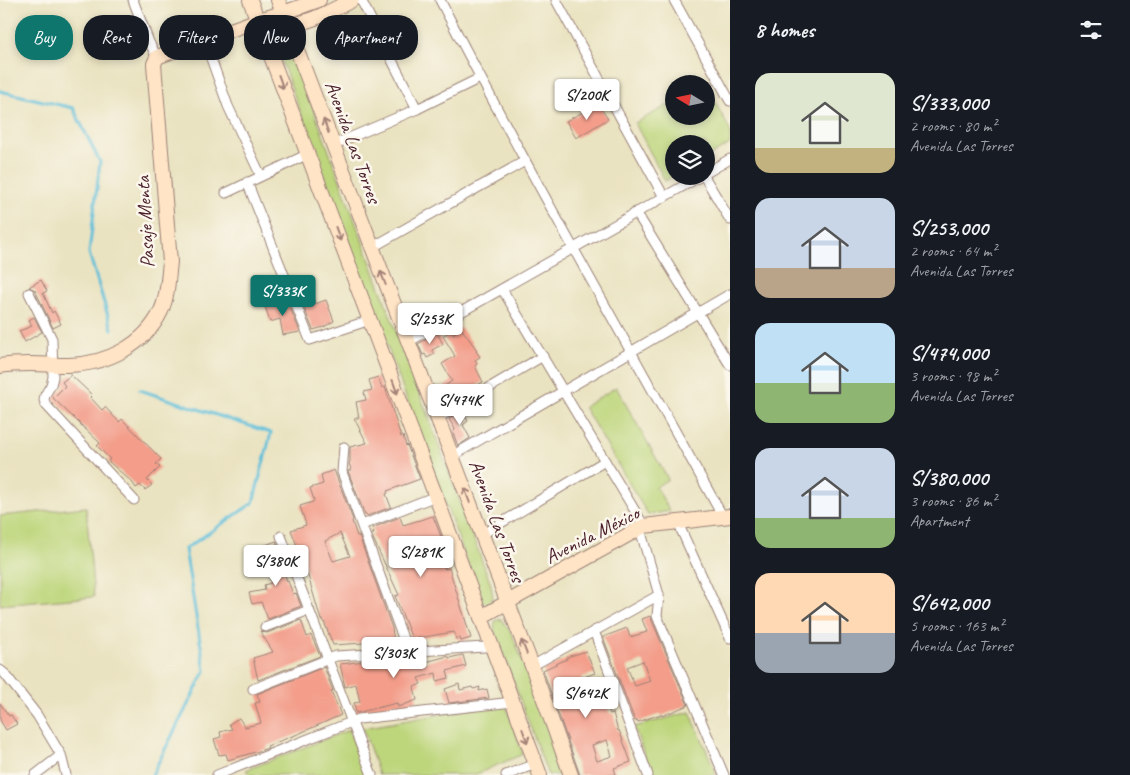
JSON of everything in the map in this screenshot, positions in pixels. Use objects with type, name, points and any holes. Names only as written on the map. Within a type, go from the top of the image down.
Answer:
[{"type":"street","points":[[133,0],[149,42],[157,57]]},
{"type":"street","points":[[250,0],[256,15]]},
{"type":"street","name":"Avenida Las Torres","points":[[278,0],[284,15]]},
{"type":"street","points":[[293,15],[319,0]]},
{"type":"street","points":[[306,17],[321,16],[352,0]]},
{"type":"street","points":[[361,0],[417,109]]},
{"type":"street","points":[[440,0],[572,249],[727,516]]},
{"type":"street","points":[[556,0],[664,196]]},
{"type":"street","points":[[674,0],[730,101]]},
{"type":"street","name":"Pasaje Menta","points":[[0,366],[12,364],[70,365],[87,363],[118,354],[131,347],[148,331],[162,310],[168,288],[170,262],[154,64],[157,57]]},
{"type":"street","points":[[211,60],[228,106],[261,176]]},
{"type":"street","points":[[273,60],[538,769],[506,775]]},
{"type":"street","name":"Avenida Las Torres","points":[[301,60],[371,248],[532,666],[571,775]]},
{"type":"street","points":[[333,145],[417,109],[480,78]]},
{"type":"street","points":[[226,192],[308,154]]},
{"type":"street","points":[[715,168],[730,159]]},
{"type":"street","points":[[371,248],[525,161]]},
{"type":"street","points":[[247,182],[310,340],[370,320]]},
{"type":"street","points":[[408,342],[685,185]]},
{"type":"street","points":[[710,185],[730,220]]},
{"type":"street","points":[[636,212],[730,365]]},
{"type":"street","points":[[502,288],[642,527],[659,595],[657,616],[724,775]]},
{"type":"street","points":[[29,293],[52,339],[51,364],[53,377],[45,395],[46,405],[134,500]]},
{"type":"street","points":[[452,456],[730,294]]},
{"type":"street","points":[[438,418],[543,356]]},
{"type":"street","points":[[344,447],[342,472],[408,652]]},
{"type":"street","points":[[481,535],[605,461]]},
{"type":"street","points":[[362,525],[436,496]]},
{"type":"street","name":"Avenida México","points":[[481,617],[642,527],[678,524],[727,516]]},
{"type":"street","points":[[678,524],[730,638]]},
{"type":"street","points":[[281,536],[372,775]]},
{"type":"street","points":[[532,666],[659,595]]},
{"type":"street","points":[[265,627],[309,610]]},
{"type":"street","points":[[594,631],[648,775]]},
{"type":"street","points":[[253,689],[336,656],[485,647],[491,645]]},
{"type":"street","points":[[0,670],[37,716],[61,755],[66,775]]},
{"type":"street","points":[[217,775],[359,719],[513,702]]},
{"type":"street","points":[[35,775],[61,755]]},
{"type":"green space","points":[[281,60],[295,60],[491,585],[493,598],[488,603],[482,602]]},
{"type":"green space","points":[[715,102],[730,130],[730,144],[715,153],[715,135],[665,135],[665,181],[635,123],[665,107],[665,125],[715,125]]},
{"type":"green space","points":[[616,387],[668,479],[656,487],[670,511],[648,515],[584,407]]},
{"type":"green space","points":[[86,507],[94,597],[0,605],[0,516]]},
{"type":"green space","points":[[501,619],[512,634],[566,775],[548,775],[494,629],[495,621]]},
{"type":"green space","points":[[505,703],[523,754],[474,775],[379,775],[363,728]]},
{"type":"green space","points":[[690,712],[717,775],[652,775],[634,727]]},
{"type":"green space","points":[[349,730],[367,775],[250,775],[246,770]]},
{"type":"building","points":[[598,104],[608,119],[576,138],[566,121]]},
{"type":"building","points":[[41,280],[47,291],[43,293],[52,313],[54,311],[61,324],[53,328],[35,290],[29,287]]},
{"type":"building","points":[[306,297],[308,302],[314,300],[315,304],[326,300],[334,321],[324,327],[313,330],[301,300]]},
{"type":"building","points":[[281,300],[283,306],[289,305],[300,332],[283,335],[280,319],[270,322],[265,306]]},
{"type":"building","points":[[34,317],[42,332],[25,342],[19,331],[32,326],[29,320]]},
{"type":"building","points":[[461,328],[480,357],[475,360],[477,364],[475,366],[483,382],[444,407],[438,396],[448,390],[445,386],[452,381],[442,364],[455,356],[443,336],[451,330],[453,334]]},
{"type":"building","points":[[437,333],[443,344],[432,350],[435,354],[427,358],[425,354],[423,355],[418,344]]},
{"type":"building","points":[[71,375],[92,395],[90,397],[102,410],[105,407],[119,422],[122,419],[161,459],[156,464],[160,467],[147,480],[152,485],[145,490],[140,485],[136,488],[132,482],[108,461],[110,459],[97,446],[100,443],[53,398],[65,386],[62,382]]},
{"type":"building","points":[[378,377],[382,388],[385,387],[401,437],[403,436],[420,479],[387,491],[388,493],[386,494],[391,507],[367,516],[348,471],[351,470],[349,463],[350,447],[367,443],[354,418],[359,418],[356,402],[366,400],[364,392],[372,390],[369,380]]},
{"type":"building","points":[[468,407],[471,411],[465,416],[468,421],[463,425],[470,438],[458,446],[453,433],[455,429],[449,419]]},
{"type":"building","points":[[334,470],[392,628],[394,641],[333,645],[323,619],[321,620],[306,569],[291,530],[306,525],[300,506],[313,502],[310,488],[323,484],[321,475]],"holes":[[[340,533],[350,556],[333,561],[325,541]]]},
{"type":"building","points":[[433,516],[446,549],[438,552],[445,569],[449,568],[471,638],[461,641],[460,638],[456,639],[454,632],[412,639],[395,596],[399,595],[371,534],[374,534],[372,528],[400,517],[403,525]]},
{"type":"building","points":[[276,541],[287,582],[293,594],[296,593],[301,606],[268,619],[261,602],[252,604],[249,593],[265,590],[264,585],[271,583],[270,578],[272,577],[263,546]]},
{"type":"building","points":[[650,616],[688,705],[662,716],[661,714],[638,722],[637,720],[635,721],[603,637],[627,628],[630,637],[647,632],[642,619]],"holes":[[[643,661],[650,681],[635,686],[627,667]]]},
{"type":"building","points":[[301,620],[307,637],[311,635],[320,656],[258,680],[253,658],[273,652],[260,631],[267,633]]},
{"type":"building","points":[[586,651],[595,673],[581,678],[588,697],[602,692],[610,714],[613,713],[618,731],[631,762],[614,768],[616,775],[580,775],[543,670],[567,659],[567,657]],"holes":[[[607,740],[612,756],[597,761],[592,745]]]},
{"type":"building","points":[[463,655],[466,666],[447,671],[449,678],[437,681],[436,673],[418,678],[421,684],[414,687],[417,700],[398,707],[397,703],[356,713],[354,703],[360,702],[356,684],[345,687],[340,664],[373,660],[375,666],[395,659],[420,657],[422,663],[448,656],[449,658]]},
{"type":"building","points":[[324,667],[341,715],[259,751],[228,760],[226,754],[219,755],[214,739],[221,737],[220,732],[232,729],[229,724],[239,718],[245,727],[261,723],[255,703],[260,702],[257,694]]},
{"type":"building","points":[[459,684],[460,690],[472,687],[473,689],[480,687],[479,691],[487,689],[489,698],[449,703],[445,689]]},
{"type":"building","points":[[0,703],[17,724],[6,730],[0,720]]},
{"type":"waterway","points":[[0,91],[73,108],[100,162],[89,253],[112,329]]},
{"type":"waterway","points":[[140,390],[271,433],[253,503],[185,549],[205,671],[152,775]]}]
